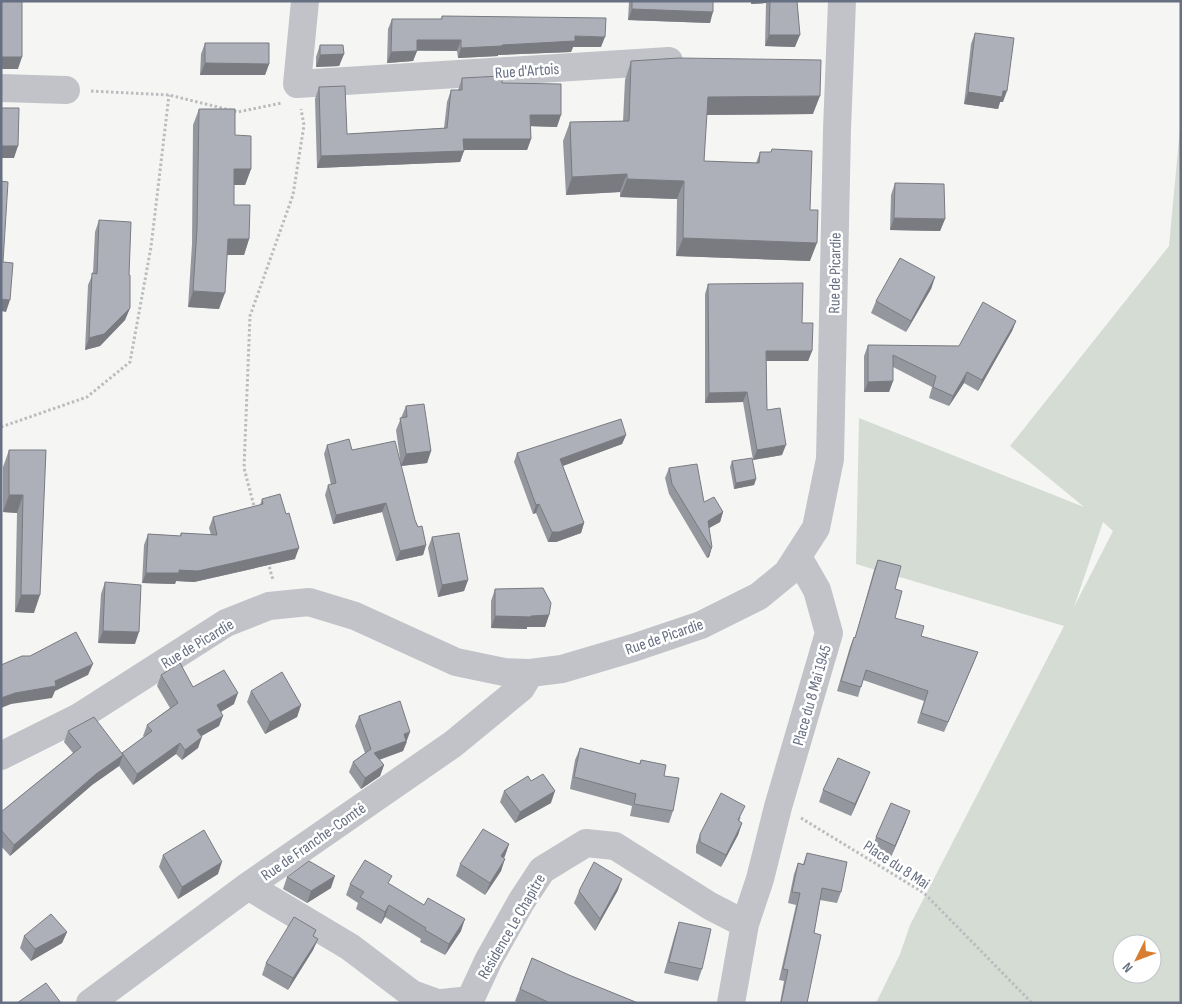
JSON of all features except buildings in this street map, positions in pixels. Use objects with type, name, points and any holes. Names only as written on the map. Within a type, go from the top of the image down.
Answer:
[{"type":"street","points":[[298,92],[305,1]]},
{"type":"street","name":"Rue de Picardie","points":[[1,756],[79,717],[226,623],[269,606],[309,602],[355,616],[456,662],[504,672],[530,673],[562,669],[701,626],[759,596],[787,573],[816,528],[830,460],[837,149],[830,63],[842,1]]},
{"type":"street","name":"Rue d'Artois","points":[[298,92],[594,65],[692,61]]},
{"type":"street","points":[[1,88],[66,90]]},
{"type":"street","name":"Place du 8 Mai 1945","points":[[778,807],[829,633],[817,590],[798,557]]},
{"type":"street","name":"Rue de Franche-Comté","points":[[90,1003],[248,886],[453,744],[521,688],[530,673]]},
{"type":"street","points":[[731,1003],[745,924],[760,879],[778,807]]},
{"type":"street","name":"Résidence Le Chapitre","points":[[442,1003],[470,1002],[489,959],[521,902],[542,870],[586,843],[615,846],[710,906],[745,924]]},
{"type":"street","points":[[248,886],[350,947],[412,994],[437,1003]]},
{"type":"path","points":[[66,90],[169,95],[238,112],[298,92],[304,125],[293,195],[250,316],[244,468],[256,514]]},
{"type":"path","points":[[1,427],[87,397],[130,362],[151,246],[169,95]]},
{"type":"path","points":[[268,559],[280,605]]},
{"type":"path","name":"Place du 8 Mai","points":[[778,807],[788,810],[924,893],[1032,1003]]},
{"type":"shaded area","points":[[1181,118],[1181,1003],[876,1003],[900,954],[910,925],[1064,626],[856,564],[859,418],[1084,507],[1010,446],[1169,246]],"holes":[[[1103,522],[1113,531],[1074,607]]]}]
